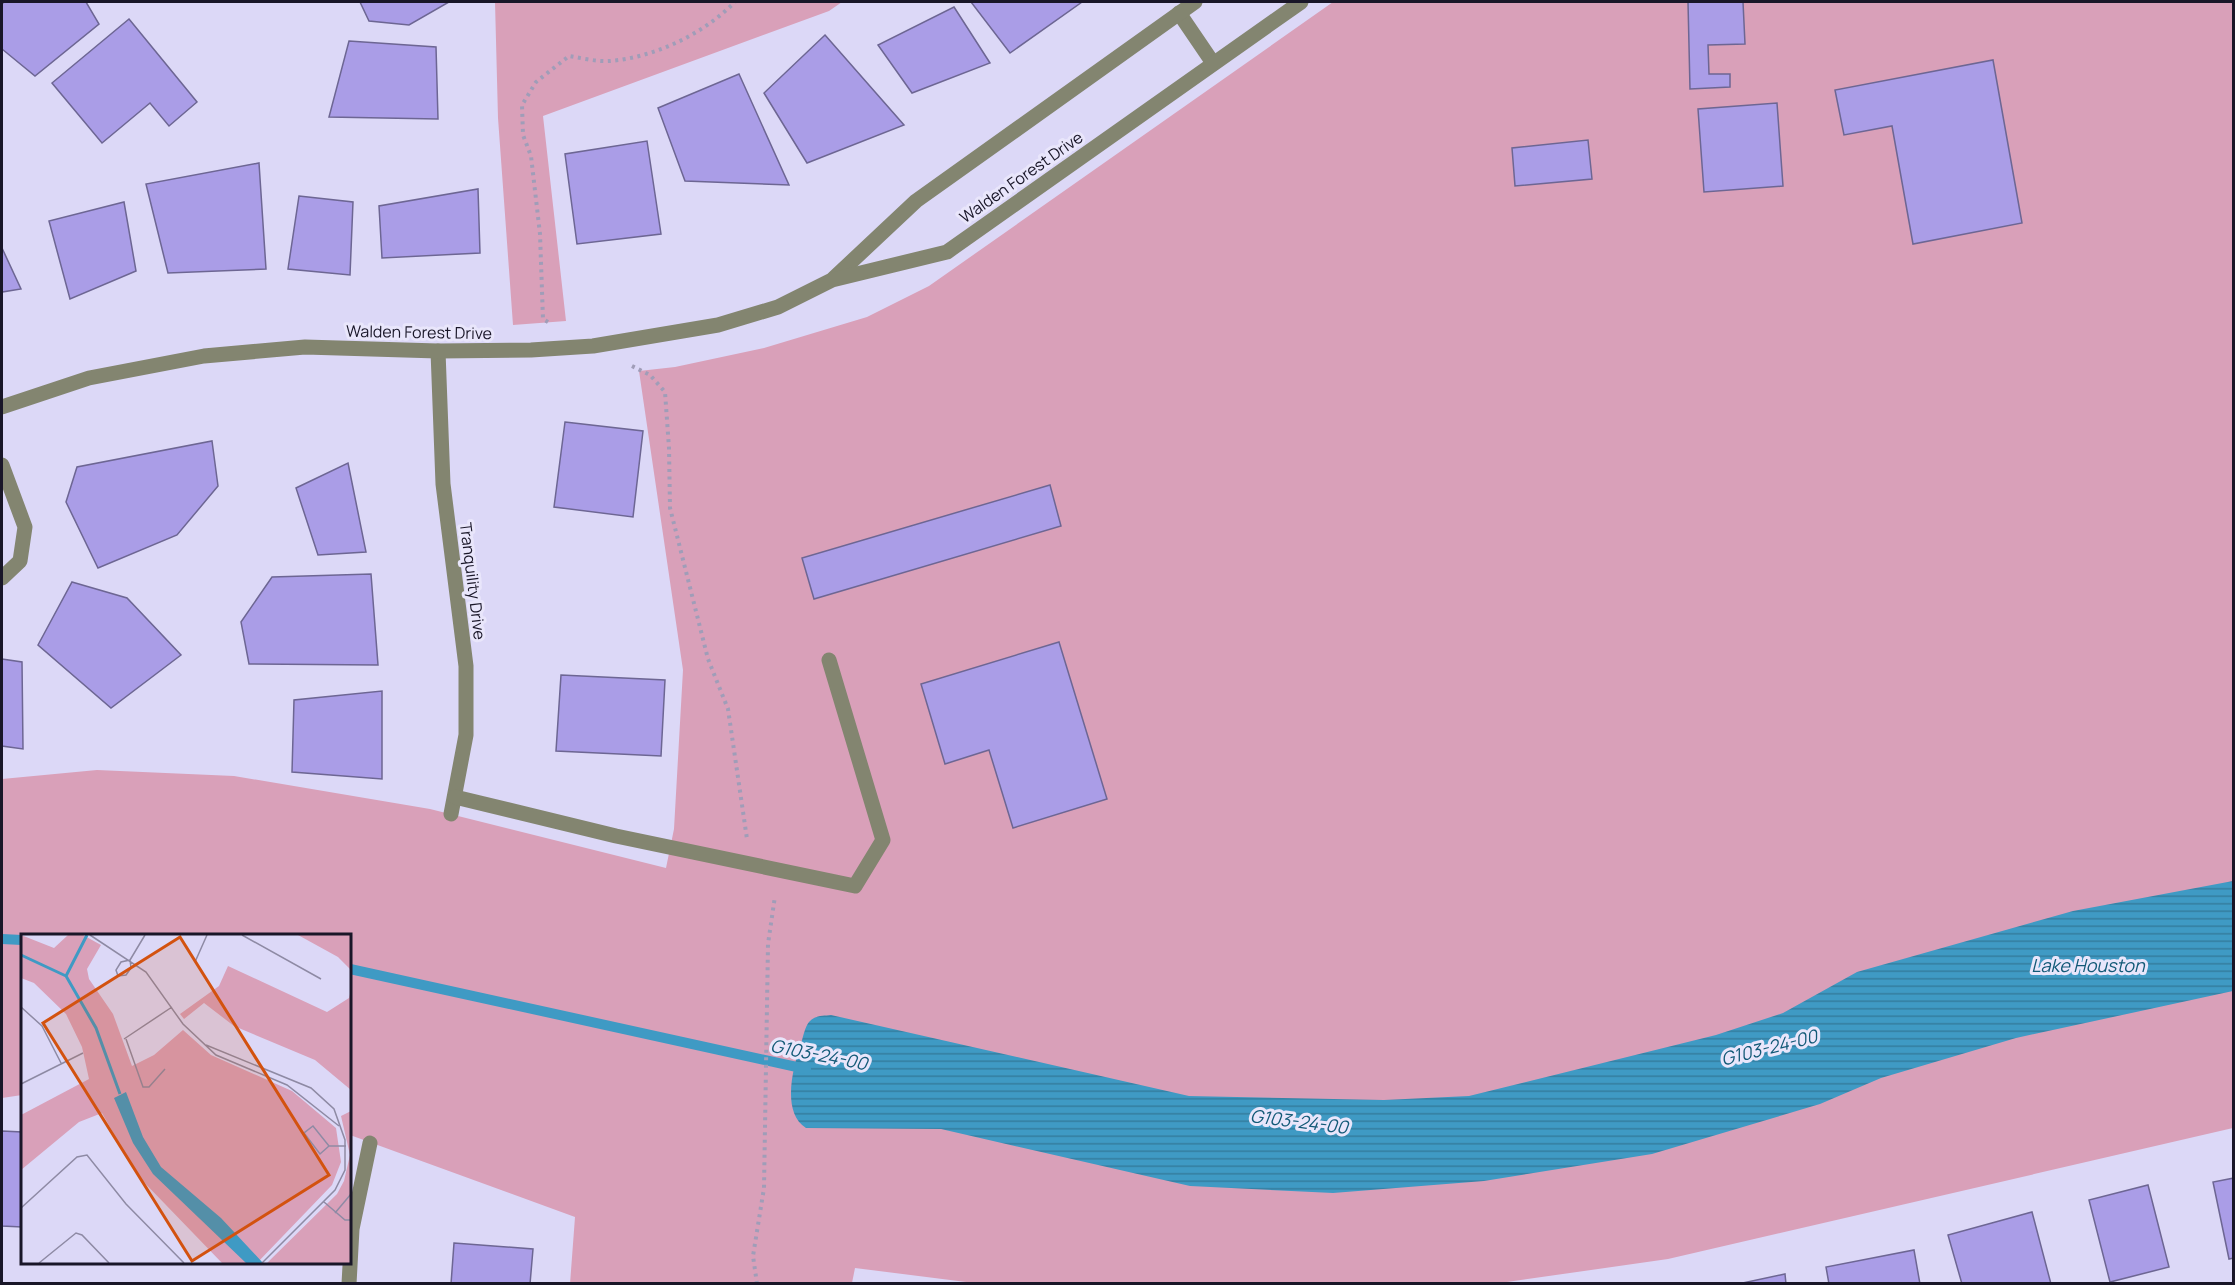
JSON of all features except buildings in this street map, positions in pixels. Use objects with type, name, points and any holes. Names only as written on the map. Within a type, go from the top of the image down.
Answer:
[{"type":"street","name":"Walden Forest Drive","points":[[832,280],[916,201],[1196,2]]},
{"type":"street","name":"Walden Forest Drive","points":[[2,407],[88,378],[204,356],[305,347],[438,351],[531,350],[593,346],[718,325],[778,306],[832,280],[947,252],[1301,2]]},
{"type":"street","points":[[1179,13],[1213,63]]},
{"type":"street","name":"Tranquility Drive","points":[[438,351],[443,484],[466,666],[466,735],[451,814]]},
{"type":"street","points":[[2,465],[25,528],[20,561],[2,578]]},
{"type":"street","points":[[455,796],[616,836],[855,886],[883,840],[829,660]]},
{"type":"street","points":[[351,1247],[352,1229],[370,1143]]},
{"type":"street","points":[[349,1284],[350,1264]]},
{"type":"path","points":[[553,324],[543,319],[540,234],[531,156],[523,135],[522,105],[537,82],[569,56],[608,61],[637,57],[681,40],[724,12],[735,2]]},
{"type":"path","points":[[631,366],[650,375],[665,392],[670,508],[708,659],[728,709],[748,844],[775,892],[768,944],[764,1188],[753,1256],[757,1284]]},
{"type":"shaded area","points":[[495,2],[842,2],[829,11],[543,116],[566,321],[513,325],[498,118]]},
{"type":"shaded area","points":[[1333,2],[2233,2],[2233,1128],[1668,1259],[1500,1283],[982,1284],[855,1268],[852,1283],[570,1284],[575,1217],[351,1135],[351,934],[21,934],[21,1095],[2,1098],[2,779],[97,770],[234,776],[430,809],[666,868],[674,829],[683,670],[639,371],[675,367],[764,348],[867,317],[929,286]]},
{"type":"water","name":"Lake Houston","points":[[2233,881],[2233,991],[2016,1038],[1881,1078],[1820,1104],[1652,1154],[1484,1181],[1333,1193],[1190,1186],[941,1129],[806,1128],[798,1121],[791,1100],[792,1076],[806,1027],[814,1018],[831,1015],[1189,1096],[1384,1100],[1469,1096],[1716,1035],[1783,1013],[1857,972],[2073,911]]},
{"type":"waterway","name":"G103-24-00","points":[[2,939],[21,940]]},
{"type":"waterway","name":"G103-24-00","points":[[351,969],[806,1069]]}]
